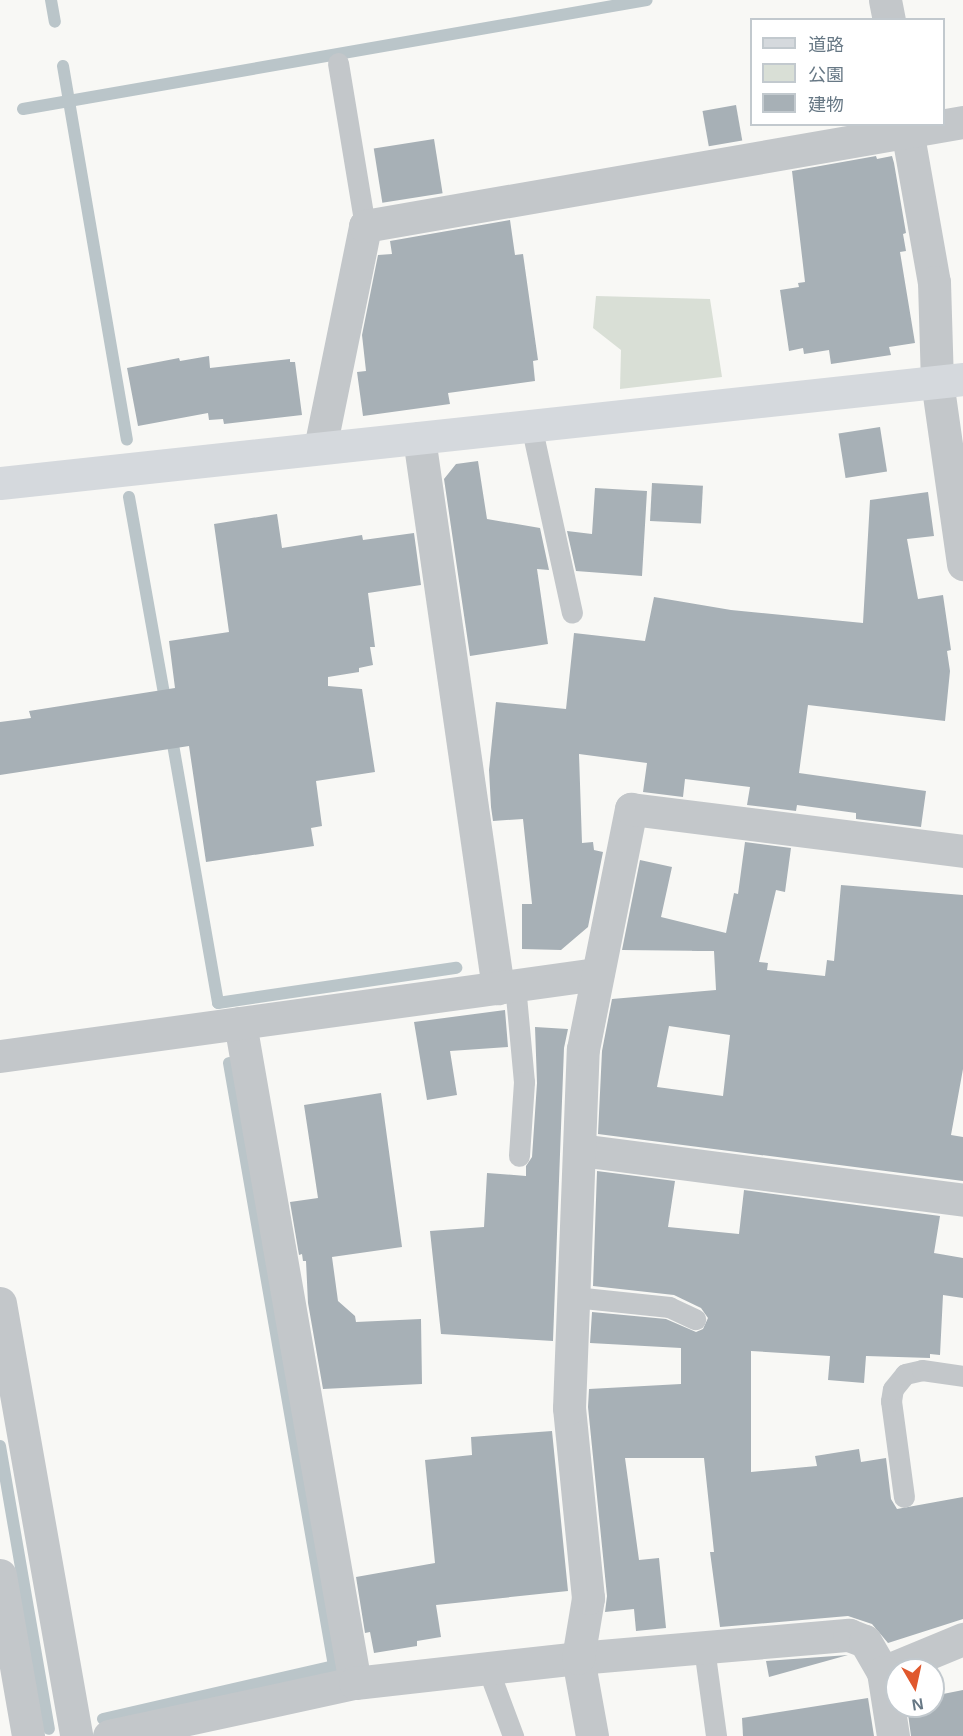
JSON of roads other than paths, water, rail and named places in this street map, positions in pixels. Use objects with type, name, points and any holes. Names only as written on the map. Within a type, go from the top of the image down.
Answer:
[{"type":"street","points":[[885,0],[889,18]]},
{"type":"street","points":[[945,124],[963,122]]},
{"type":"street","points":[[320,448],[365,226],[926,126]]},
{"type":"street","points":[[907,128],[950,380],[963,564]]},
{"type":"street","points":[[0,483],[950,380]]},
{"type":"street","points":[[419,438],[506,987]]},
{"type":"street","points":[[592,1736],[578,1658],[588,1598],[569,1408],[583,1049],[631,809],[963,851]]},
{"type":"street","points":[[0,1056],[597,974]]},
{"type":"street","points":[[240,1023],[355,1683]]},
{"type":"street","points":[[580,1150],[963,1200]]},
{"type":"street","points":[[0,1303],[76,1736]]},
{"type":"street","points":[[0,1575],[28,1736]]},
{"type":"street","points":[[109,1736],[205,1726],[355,1683],[578,1658],[849,1635],[865,1641],[883,1672],[893,1736]]},
{"type":"street","points":[[883,1672],[963,1639]]},
{"type":"lane","points":[[338,63],[365,226]]},
{"type":"lane","points":[[531,425],[572,613]]},
{"type":"lane","points":[[506,987],[524,1082],[519,1156]]},
{"type":"lane","points":[[574,1297],[669,1307],[695,1319]]},
{"type":"lane","points":[[903,1497],[891,1401],[893,1389],[905,1374],[922,1370],[963,1376]]},
{"type":"lane","points":[[704,1648],[716,1736]]},
{"type":"lane","points":[[488,1669],[513,1736]]},
{"type":"waterway","points":[[51,0],[55,22]]},
{"type":"waterway","points":[[23,109],[647,0]]},
{"type":"waterway","points":[[63,66],[127,440]]},
{"type":"waterway","points":[[129,497],[166,704]]},
{"type":"waterway","points":[[171,733],[218,1003],[456,968]]},
{"type":"waterway","points":[[103,1719],[334,1666],[229,1063]]},
{"type":"waterway","points":[[0,1446],[49,1729]]}]
